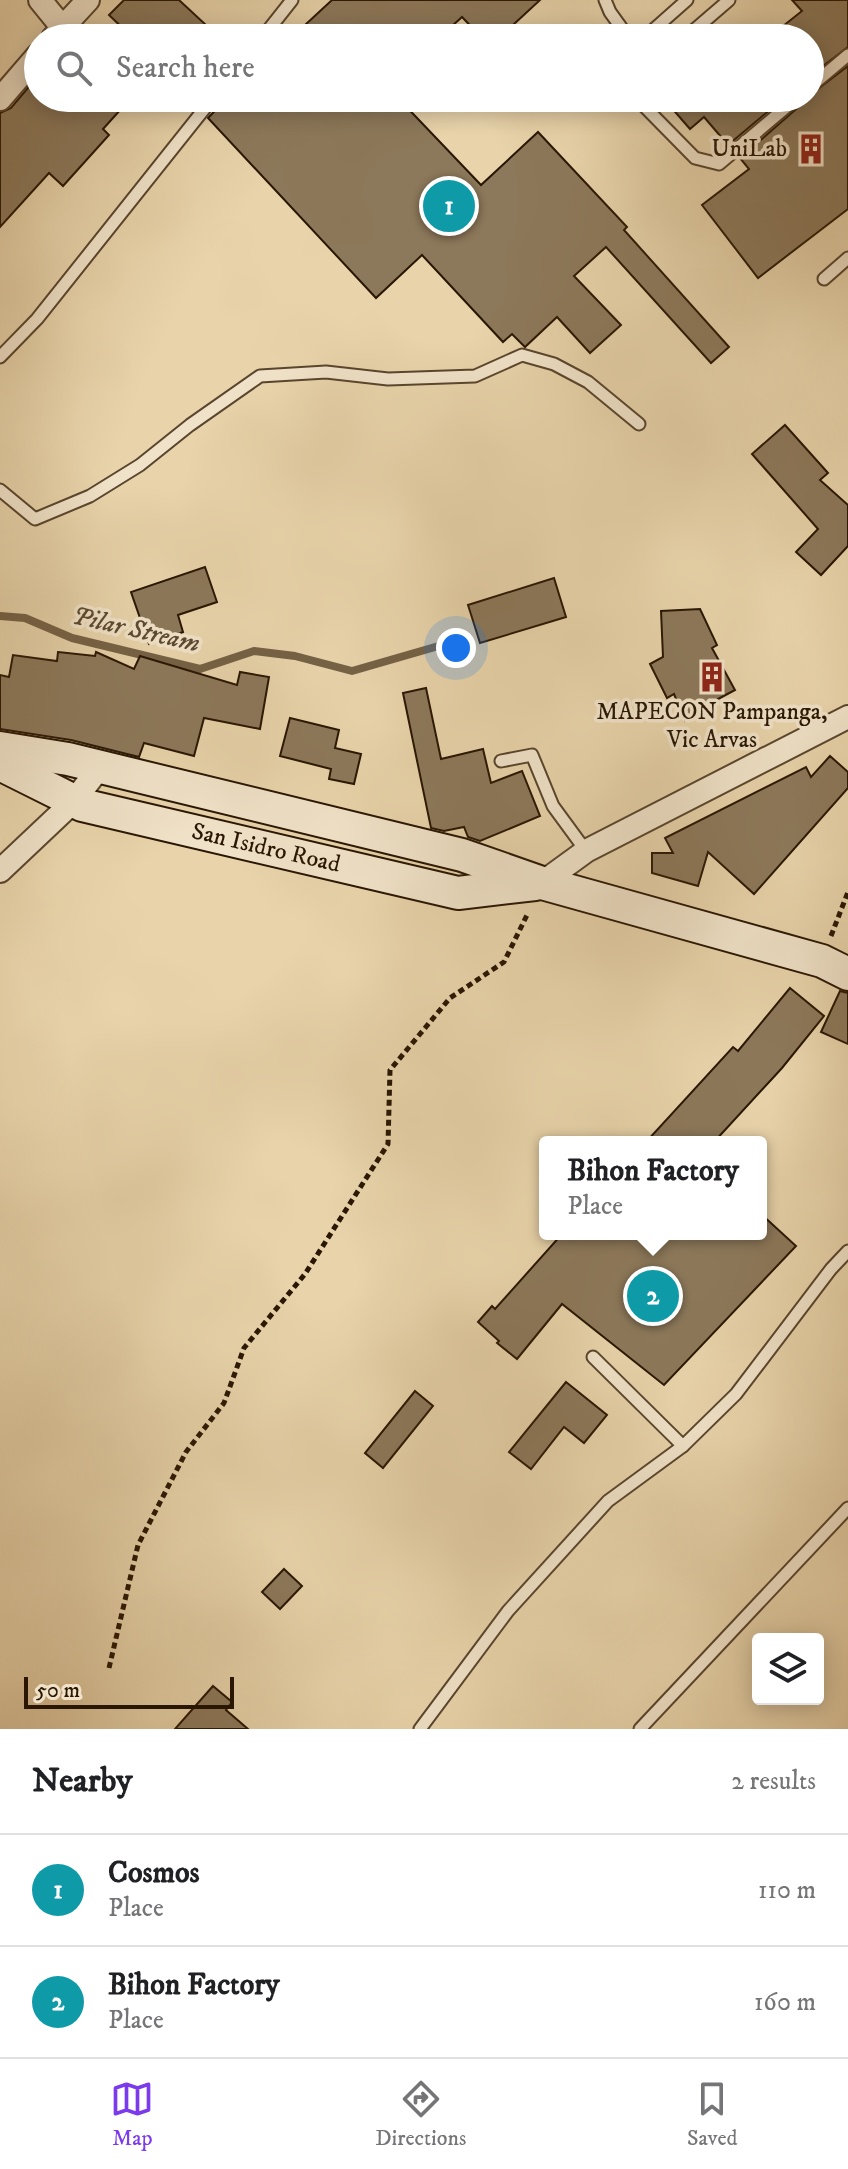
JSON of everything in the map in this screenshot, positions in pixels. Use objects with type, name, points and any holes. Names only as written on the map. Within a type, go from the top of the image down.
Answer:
[{"type":"main road","name":"San Isidro Road","points":[[0,748],[100,767],[462,855],[542,883],[835,967]]},
{"type":"main road","name":"San Isidro Road","points":[[0,764],[73,802],[458,893],[542,883]]},
{"type":"street","points":[[40,0],[53,24]]},
{"type":"street","points":[[65,24],[88,0]]},
{"type":"street","points":[[0,99],[24,71]]},
{"type":"street","points":[[542,883],[586,851],[848,717]]},
{"type":"street","points":[[0,871],[73,802],[100,767]]},
{"type":"lane","points":[[273,24],[292,0]]},
{"type":"lane","points":[[605,0],[619,24]]},
{"type":"lane","points":[[660,24],[687,0]]},
{"type":"lane","points":[[701,24],[729,0]]},
{"type":"lane","points":[[824,75],[848,55]]},
{"type":"lane","points":[[0,357],[37,319],[202,112]]},
{"type":"lane","points":[[650,112],[695,158],[719,164],[780,112]]},
{"type":"lane","points":[[824,279],[848,258]]},
{"type":"lane","points":[[0,490],[35,519],[90,496],[140,465],[260,376],[326,372],[388,379],[475,376],[522,355],[554,364],[588,382],[639,424]]},
{"type":"lane","points":[[501,761],[532,755],[553,806],[586,851]]},
{"type":"lane","points":[[420,1729],[508,1611],[608,1501],[683,1446],[736,1394],[848,1251]]},
{"type":"lane","points":[[593,1357],[683,1446]]},
{"type":"lane","points":[[640,1729],[848,1508]]},
{"type":"path","points":[[109,1668],[138,1545],[186,1452],[224,1403],[244,1348],[305,1274],[388,1144],[390,1070],[450,998],[504,962],[542,883]]},
{"type":"path","points":[[835,967],[848,892]]},
{"type":"building","points":[[124,0],[179,0],[205,24],[118,24],[109,15]]},
{"type":"building","points":[[332,0],[540,0],[514,24],[469,24],[462,17],[454,24],[306,24]]},
{"type":"building","points":[[792,0],[848,0],[848,47],[824,65],[824,24],[786,24],[802,11]]},
{"type":"building","name":"UniLab","points":[[848,66],[848,209],[758,278],[702,205],[749,169],[740,158],[793,112],[824,112],[824,84]]},
{"type":"building","points":[[24,93],[24,112],[118,112],[103,129],[109,135],[63,186],[49,173],[0,227],[0,113],[11,108]]},
{"type":"building","points":[[214,112],[411,112],[481,185],[538,132],[627,227],[624,230],[729,347],[711,363],[606,247],[574,276],[621,325],[590,353],[557,317],[525,347],[512,334],[503,342],[422,255],[376,298],[208,118]]},
{"type":"building","points":[[675,112],[767,112],[728,145],[704,117],[690,129]]},
{"type":"building","points":[[785,425],[828,473],[820,480],[848,505],[848,546],[821,575],[796,552],[818,529],[752,454]]},
{"type":"building","points":[[205,567],[217,602],[178,615],[183,632],[149,644],[131,592]]},
{"type":"building","points":[[554,578],[566,617],[480,643],[468,605]]},
{"type":"building","points":[[700,609],[717,645],[712,648],[735,690],[703,707],[705,712],[685,721],[674,694],[667,698],[650,664],[663,657],[661,611]]},
{"type":"building","points":[[58,652],[95,656],[96,652],[134,669],[140,656],[237,685],[240,672],[269,677],[260,729],[204,718],[194,756],[144,743],[139,757],[71,740],[0,729],[0,675],[9,677],[13,655],[57,661]]},
{"type":"building","points":[[426,688],[441,759],[483,749],[491,783],[522,771],[540,816],[480,841],[468,837],[464,827],[444,831],[431,828],[403,693]]},
{"type":"building","points":[[290,718],[339,730],[335,748],[361,754],[354,784],[329,779],[331,769],[280,756]]},
{"type":"building","points":[[830,756],[848,772],[848,788],[754,894],[708,852],[698,886],[652,873],[652,853],[673,853],[665,838],[806,767],[811,777]]},
{"type":"building","points":[[790,988],[824,1016],[782,1068],[720,1136],[651,1136],[733,1047],[738,1051]]},
{"type":"building","points":[[840,991],[848,993],[848,1044],[821,1032]]},
{"type":"building","points":[[767,1219],[796,1246],[664,1385],[562,1304],[517,1359],[478,1322],[492,1306],[495,1309],[557,1240],[767,1240]]},
{"type":"building","points":[[566,1382],[607,1415],[584,1443],[564,1427],[531,1469],[509,1452]]},
{"type":"building","points":[[415,1391],[433,1406],[383,1468],[365,1453]]},
{"type":"building","points":[[284,1569],[302,1586],[280,1609],[262,1592]]},
{"type":"building","points":[[213,1686],[232,1702],[226,1710],[248,1729],[175,1729]]},
{"type":"waterway","name":"Pilar Stream","points":[[0,616],[25,618],[72,638],[200,669],[254,651],[295,656],[352,671],[449,643]]},
{"type":"place","name":"UniLab","points":[[811,149]]},
{"type":"place","name":"Cosmos","points":[[449,206]]},
{"type":"place","name":"MAPECON Pampanga, Vic Arvas","points":[[712,677]]},
{"type":"place","name":"Bihon Factory","points":[[653,1296]]}]
